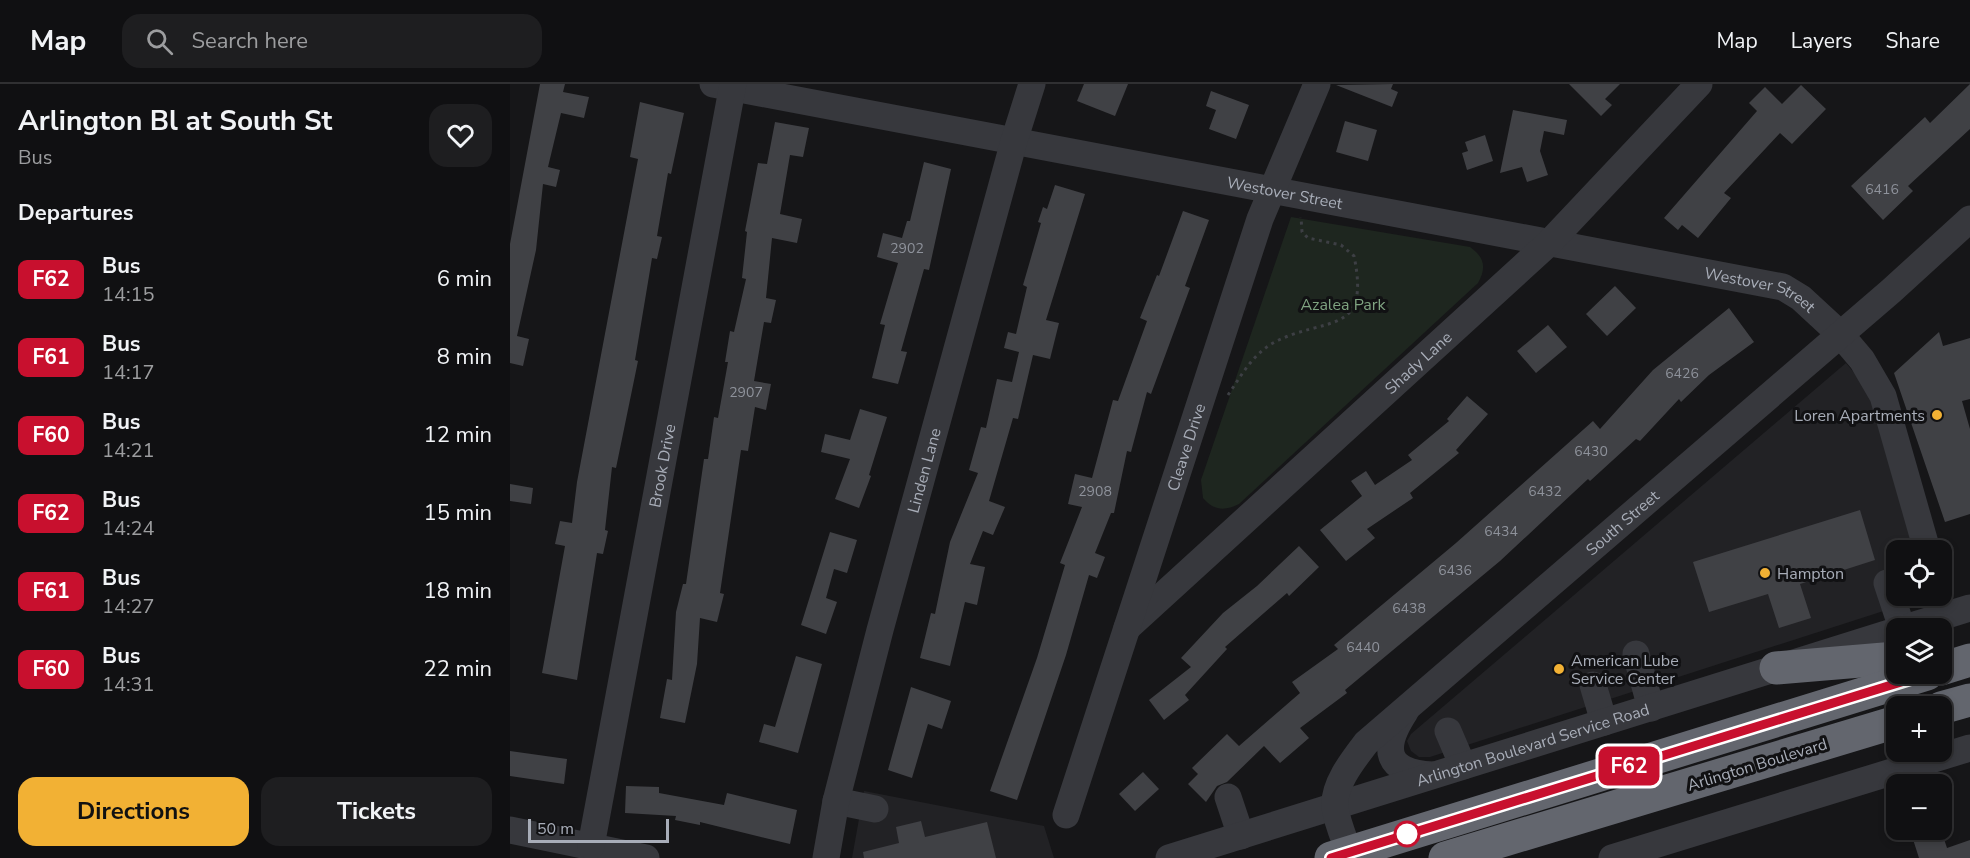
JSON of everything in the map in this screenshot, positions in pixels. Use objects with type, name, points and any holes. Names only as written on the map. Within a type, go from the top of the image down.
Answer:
[{"type":"highway","points":[[1952,654],[1970,652]]},
{"type":"highway","points":[[1776,668],[1886,659]]},
{"type":"highway","points":[[1952,666],[1970,660]]},
{"type":"highway","points":[[1344,856],[1895,684]]},
{"type":"highway","points":[[1952,705],[1970,700]]},
{"type":"highway","name":"Arlington Boulevard","points":[[1445,858],[1886,725]]},
{"type":"street","name":"Linden Lane","points":[[826,858],[836,801],[883,618],[1014,141],[1032,84]]},
{"type":"street","name":"Cleave Drive","points":[[1066,815],[1260,219],[1317,84]]},
{"type":"street","name":"Shady Lane","points":[[1127,628],[1550,242],[1699,84]]},
{"type":"street","name":"Westover Street","points":[[726,85],[1770,283],[1800,298],[1840,334],[1862,360],[1883,396],[1924,540]]},
{"type":"street","name":"Brook Drive","points":[[591,846],[726,85]]},
{"type":"street","name":"South Street","points":[[1335,806],[1341,783],[1359,752],[1413,700],[1651,499],[1970,219]]},
{"type":"street","points":[[1937,618],[1970,608]]},
{"type":"street","name":"Arlington Boulevard Service Road","points":[[1169,858],[1886,634]]},
{"type":"street","points":[[1636,654],[1651,708]]},
{"type":"street","points":[[1593,685],[1604,722]]},
{"type":"street","points":[[1413,700],[1392,735],[1390,752],[1399,768],[1415,774],[1434,776]]},
{"type":"street","points":[[1448,731],[1462,766]]},
{"type":"street","points":[[1612,858],[1970,748]]},
{"type":"street","points":[[1228,797],[1241,836]]},
{"type":"street","points":[[836,801],[875,809]]},
{"type":"street","points":[[1335,806],[1344,856]]},
{"type":"street","points":[[510,830],[646,858]]},
{"type":"path","points":[[1225,403],[1249,363],[1270,344],[1337,320],[1354,309],[1359,297],[1354,256],[1341,245],[1314,242],[1302,232],[1300,220],[1304,195]]},
{"type":"shaded area","points":[[1846,363],[1868,390],[1914,540],[1886,540],[1886,606],[1899,606],[1430,757],[1419,757],[1411,751],[1407,741],[1411,734]]},
{"type":"shaded area","points":[[864,791],[1044,826],[1054,858],[852,858]]},
{"type":"green space","name":"Azalea Park","points":[[1291,217],[1470,247],[1481,259],[1483,272],[1478,283],[1239,504],[1224,509],[1211,505],[1203,498],[1201,480]]},
{"type":"building","points":[[540,84],[565,84],[563,92],[589,97],[584,118],[561,113],[548,167],[560,170],[556,187],[543,184],[536,250],[517,336],[529,339],[523,366],[510,363],[510,244]]},
{"type":"building","points":[[1084,84],[1128,84],[1115,116],[1077,101]]},
{"type":"building","points":[[1393,84],[1391,89],[1398,92],[1392,107],[1336,85]]},
{"type":"building","points":[[1569,84],[1620,84],[1605,99],[1612,105],[1601,116]]},
{"type":"building","points":[[1970,84],[1970,129],[1908,186],[1913,191],[1883,220],[1851,186],[1925,117],[1930,123]]},
{"type":"building","points":[[1801,85],[1826,109],[1792,144],[1780,133],[1724,193],[1731,198],[1698,238],[1682,225],[1678,230],[1664,218],[1757,111],[1749,103],[1765,87],[1782,104]]},
{"type":"building","points":[[1211,91],[1249,105],[1236,139],[1209,129],[1216,110],[1206,106]]},
{"type":"building","points":[[640,102],[684,113],[671,174],[668,173],[657,236],[662,237],[657,259],[652,258],[635,360],[638,361],[616,468],[612,467],[605,530],[608,531],[603,554],[597,553],[577,680],[542,673],[565,546],[555,544],[560,521],[572,523],[577,482],[638,159],[630,157]]},
{"type":"building","points":[[1513,110],[1567,120],[1564,135],[1544,131],[1540,151],[1548,175],[1527,182],[1522,167],[1500,173]]},
{"type":"building","points":[[1345,121],[1377,130],[1368,161],[1336,152]]},
{"type":"building","points":[[775,122],[809,128],[803,157],[790,155],[780,214],[802,219],[797,243],[772,238],[766,298],[776,300],[771,323],[764,322],[754,381],[771,384],[766,410],[755,407],[748,451],[741,450],[720,593],[724,594],[717,622],[700,618],[697,664],[685,723],[660,718],[667,679],[672,680],[676,612],[683,584],[686,584],[704,459],[708,459],[714,417],[718,418],[728,362],[725,362],[730,331],[734,332],[746,279],[742,278],[747,232],[745,231],[758,163],[767,164]]},
{"type":"building","points":[[1485,135],[1493,161],[1467,170],[1462,153],[1468,151],[1465,142]]},
{"type":"building","points":[[924,162],[951,169],[929,270],[924,269],[901,351],[907,352],[898,384],[872,378],[885,325],[880,324],[898,263],[877,257],[883,233],[902,238],[907,221],[910,221]]},
{"type":"building","points":[[1055,185],[1085,194],[1046,320],[1059,323],[1050,359],[1033,355],[1018,419],[1013,418],[989,501],[1005,507],[993,535],[983,531],[970,564],[985,567],[977,605],[965,602],[950,666],[920,658],[931,613],[935,614],[950,542],[978,473],[969,470],[981,427],[986,428],[997,379],[1012,382],[1019,352],[1004,348],[1008,332],[1016,334],[1027,287],[1023,285],[1041,223],[1038,222],[1043,207],[1047,209]]},
{"type":"building","points":[[1183,211],[1209,220],[1185,286],[1190,288],[1151,394],[1147,392],[1131,452],[1127,451],[1114,513],[1111,513],[1095,553],[1105,557],[1097,578],[1089,575],[1066,655],[1017,800],[990,791],[1037,658],[1065,565],[1060,563],[1082,507],[1068,504],[1075,474],[1092,478],[1113,400],[1118,401],[1147,321],[1140,318],[1157,275],[1159,276]]},
{"type":"building","points":[[1615,286],[1636,308],[1607,336],[1586,314]]},
{"type":"building","points":[[1729,308],[1754,342],[1709,375],[1681,402],[1679,399],[1640,441],[1636,439],[1590,481],[1588,479],[1500,561],[1345,690],[1347,693],[1300,728],[1309,738],[1280,763],[1264,746],[1227,782],[1217,786],[1206,802],[1188,784],[1198,774],[1192,768],[1227,734],[1239,746],[1300,693],[1292,682],[1338,649],[1334,645],[1456,543],[1593,421],[1600,429],[1653,370]]},
{"type":"building","points":[[1548,325],[1567,347],[1536,373],[1517,351]]},
{"type":"building","name":"Loren Apartments","points":[[1939,332],[1943,346],[1970,338],[1970,399],[1962,401],[1970,429],[1970,514],[1945,522],[1894,373]]},
{"type":"building","points":[[1467,396],[1488,414],[1456,450],[1459,453],[1410,493],[1413,498],[1367,529],[1375,538],[1346,561],[1320,530],[1362,496],[1351,481],[1366,471],[1375,485],[1412,460],[1408,455],[1449,421],[1447,419]]},
{"type":"building","points":[[860,409],[887,417],[869,475],[871,476],[859,508],[835,499],[850,459],[821,452],[825,434],[850,440]]},
{"type":"building","points":[[510,484],[533,488],[531,504],[510,501]]},
{"type":"building","name":"Hampton","points":[[1860,510],[1875,560],[1800,584],[1811,618],[1779,628],[1768,594],[1709,612],[1693,562]]},
{"type":"building","points":[[830,532],[857,540],[847,573],[834,569],[826,598],[837,602],[826,634],[801,625]]},
{"type":"building","points":[[1299,546],[1319,567],[1289,596],[1287,593],[1225,647],[1227,649],[1185,695],[1189,700],[1164,720],[1149,700],[1191,667],[1181,658],[1223,613],[1257,586]]},
{"type":"building","points":[[796,656],[822,664],[798,753],[759,742],[764,724],[775,727]]},
{"type":"building","points":[[911,687],[951,701],[942,729],[928,724],[912,778],[888,770]]},
{"type":"building","points":[[510,751],[567,759],[564,784],[510,776]]},
{"type":"building","points":[[1143,772],[1159,789],[1135,811],[1119,794]]},
{"type":"building","points":[[626,786],[659,787],[659,793],[724,805],[727,793],[797,810],[790,844],[700,822],[700,825],[675,820],[676,816],[625,813]]},
{"type":"building","points":[[921,821],[925,837],[987,822],[996,858],[864,858],[863,852],[899,843],[896,827]]},
{"type":"building","points":[[1913,840],[1944,840],[1947,848],[1970,840],[1970,858],[1919,858]]},
{"type":"bus line","name":"F62","points":[[1331,858],[1895,684]]},
{"type":"place","name":"Loren Apartments","points":[[1937,415]]},
{"type":"place","name":"Hampton","points":[[1765,573]]},
{"type":"place","name":"American Lube Service Center","points":[[1559,669]]}]
